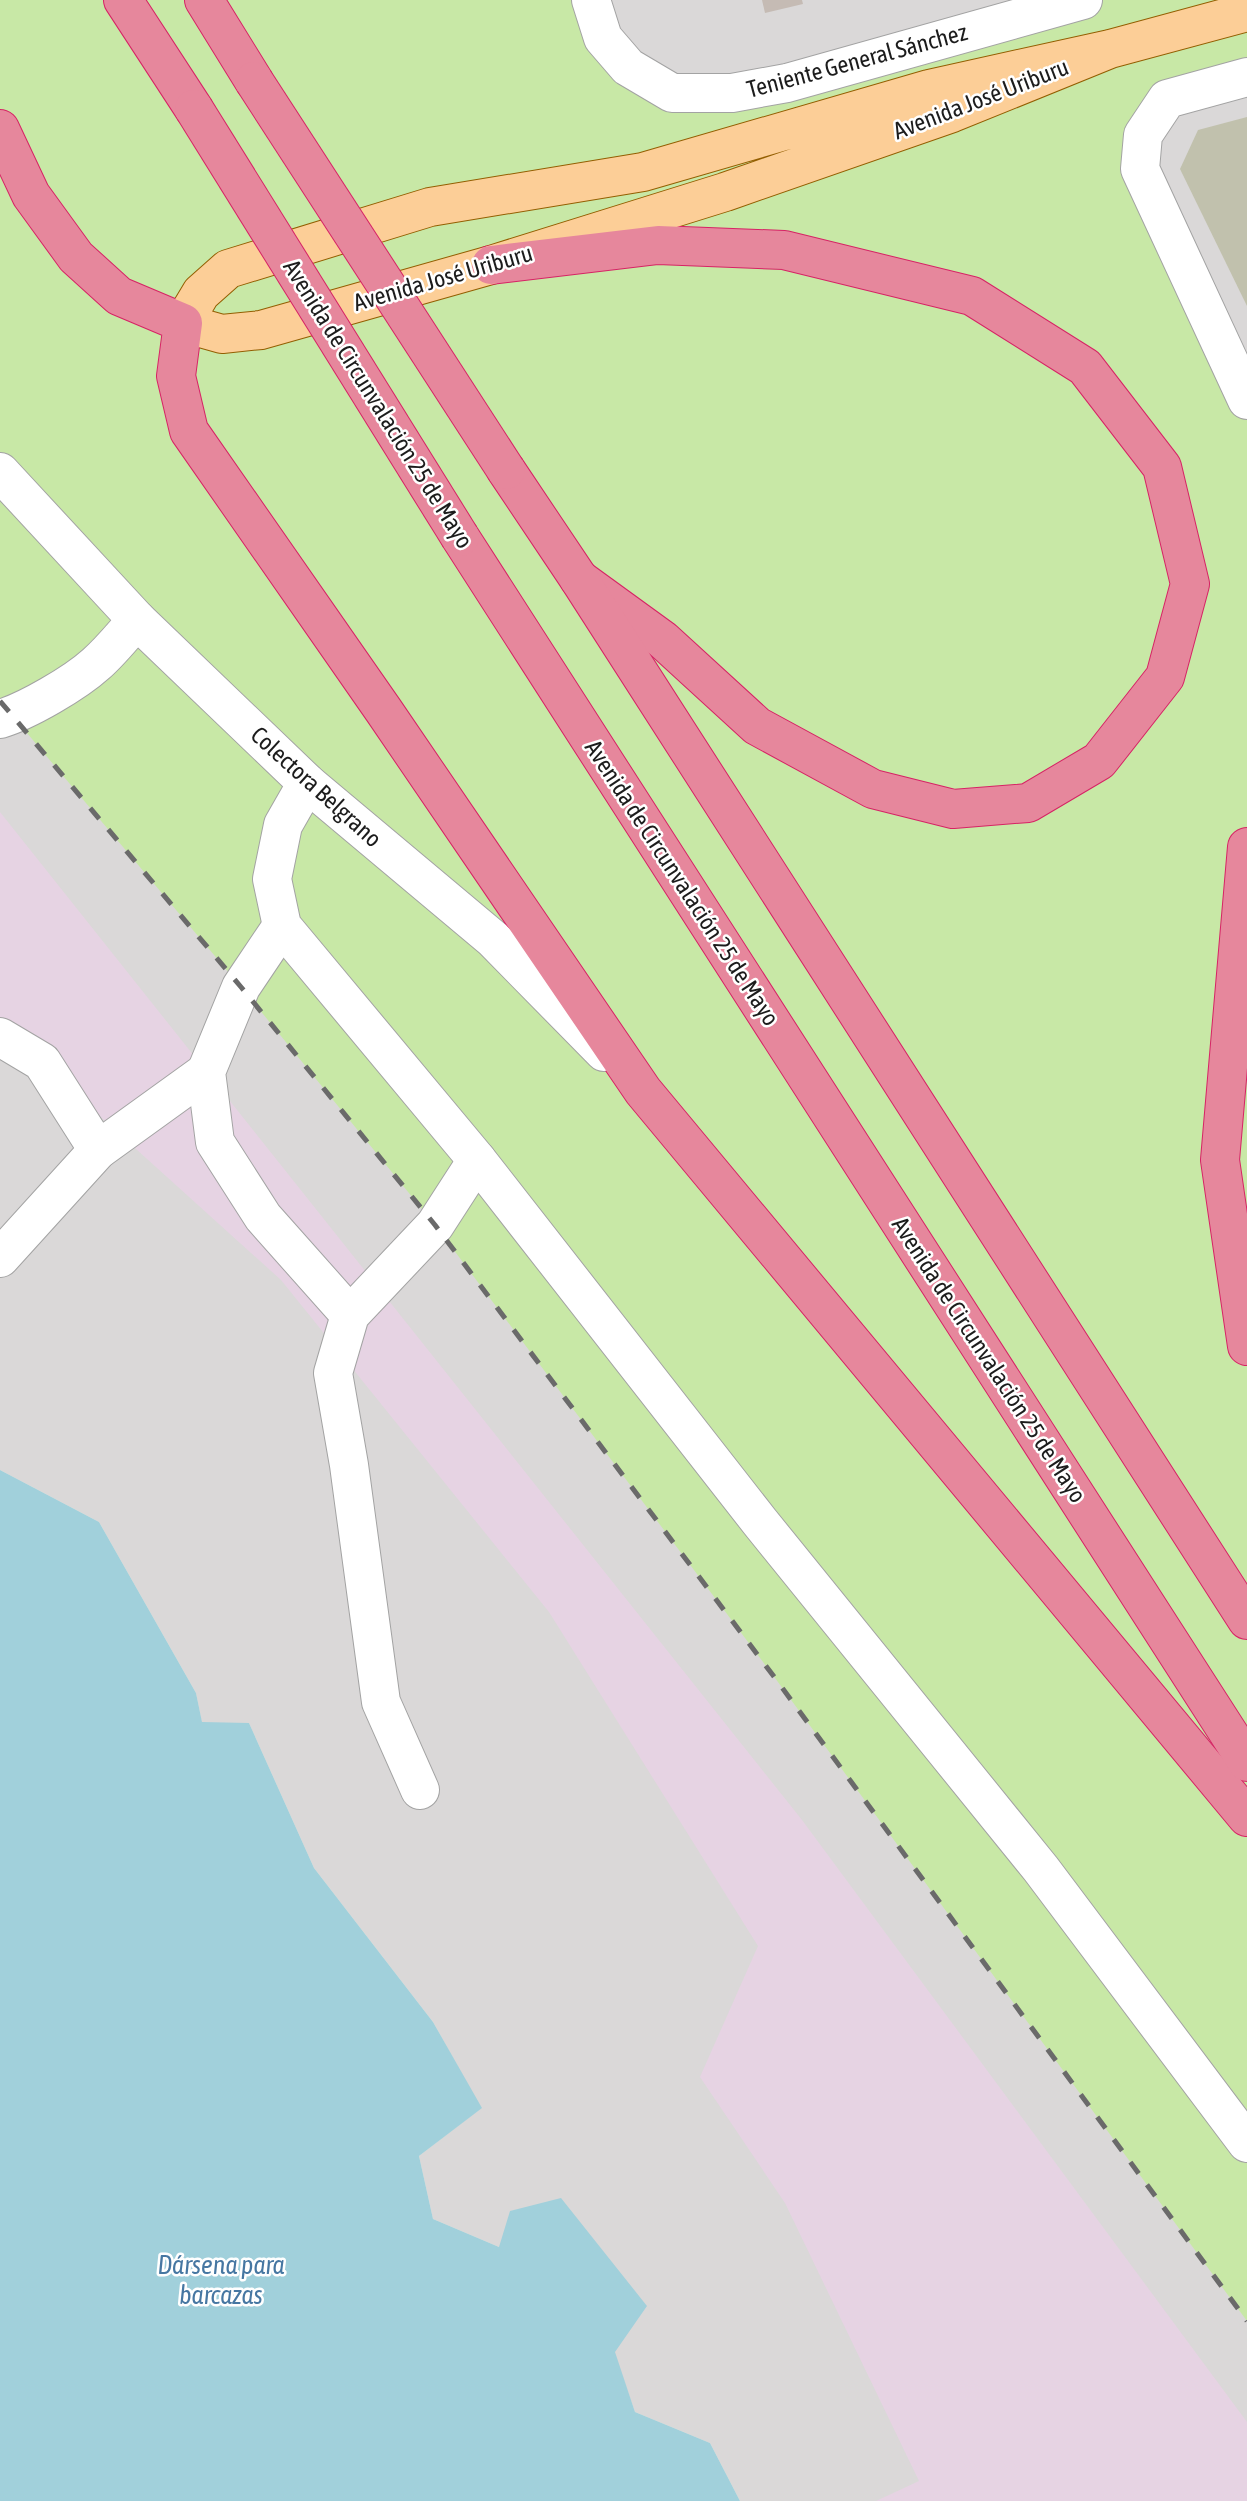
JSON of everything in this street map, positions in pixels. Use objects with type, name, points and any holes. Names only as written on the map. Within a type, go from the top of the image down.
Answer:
[{"type":"highway","name":"Avenida de Circunvalación 25 de Mayo","points":[[123,0],[194,108],[460,537],[1247,1762]]},
{"type":"highway","points":[[204,0],[1247,1620]]},
{"type":"highway","points":[[0,129],[31,195],[76,257],[119,296],[183,323],[176,376],[190,431],[643,1091],[1247,1817]]},
{"type":"highway","points":[[491,265],[657,245],[784,250],[972,296],[1085,367],[1162,467],[1190,584],[1165,677],[1099,761],[1028,803],[953,809],[873,789],[757,726],[663,640],[579,579]]},
{"type":"highway","points":[[1247,847],[1220,1160],[1247,1346]]},
{"type":"main road","name":"Avenida José Uriburu","points":[[1110,49],[952,113],[724,192],[491,265],[261,330],[222,334],[183,323],[201,293],[228,269],[430,207],[643,172],[929,89],[1110,49],[1247,12]]},
{"type":"street","name":"Teniente General Sánchez","points":[[591,0],[603,38],[628,67],[672,93],[732,93],[788,83],[1083,0]]},
{"type":"street","points":[[1247,77],[1167,99],[1143,135],[1140,169],[1247,400]]},
{"type":"street","name":"Colectora Belgrano","points":[[0,472],[137,620],[307,783],[493,939],[643,1091]]},
{"type":"street","points":[[0,719],[50,695],[95,666],[137,620]]},
{"type":"street","points":[[307,783],[283,825],[272,879],[282,926],[477,1160],[769,1532],[1041,1870],[1247,2143]]},
{"type":"street","points":[[282,926],[241,987],[206,1072],[215,1142],[263,1217],[350,1315]]},
{"type":"street","points":[[0,1037],[42,1062],[98,1150]]},
{"type":"street","points":[[0,1258],[98,1150],[206,1072]]},
{"type":"street","points":[[420,1790],[381,1702],[349,1465],[332,1373],[350,1315],[435,1225],[477,1160]]},
{"type":"shaded area","points":[[0,0],[1247,0],[1247,2501],[740,2501],[710,2443],[635,2412],[614,2352],[499,2247],[433,2219],[419,2156],[481,2108],[433,2022],[314,1868],[249,1723],[202,1723],[196,1693],[99,1522],[0,1470]]},
{"type":"shaded area","points":[[1247,117],[1247,306],[1180,169],[1198,130]]},
{"type":"shaded area","points":[[0,812],[802,1820],[1247,2422],[1247,2501],[876,2501],[919,2481],[785,2203],[700,2077],[758,1946],[549,1612],[281,1280],[0,1026]]},
{"type":"green space","points":[[0,0],[591,0],[672,93],[1083,0],[1247,0],[1247,77],[1143,135],[1247,400],[1247,2321],[775,1678],[435,1225],[241,987],[0,701]]},
{"type":"water","name":"Dársena para barcazas","points":[[0,1470],[99,1522],[196,1693],[202,1722],[249,1723],[314,1868],[433,2022],[482,2108],[419,2156],[433,2219],[499,2247],[510,2211],[561,2198],[647,2306],[615,2352],[635,2412],[710,2443],[740,2501],[0,2501]]},
{"type":"building","points":[[762,0],[802,0],[803,4],[765,13]]},
{"type":"railway","points":[[0,701],[241,987],[435,1225],[775,1678],[1247,2321]]}]
